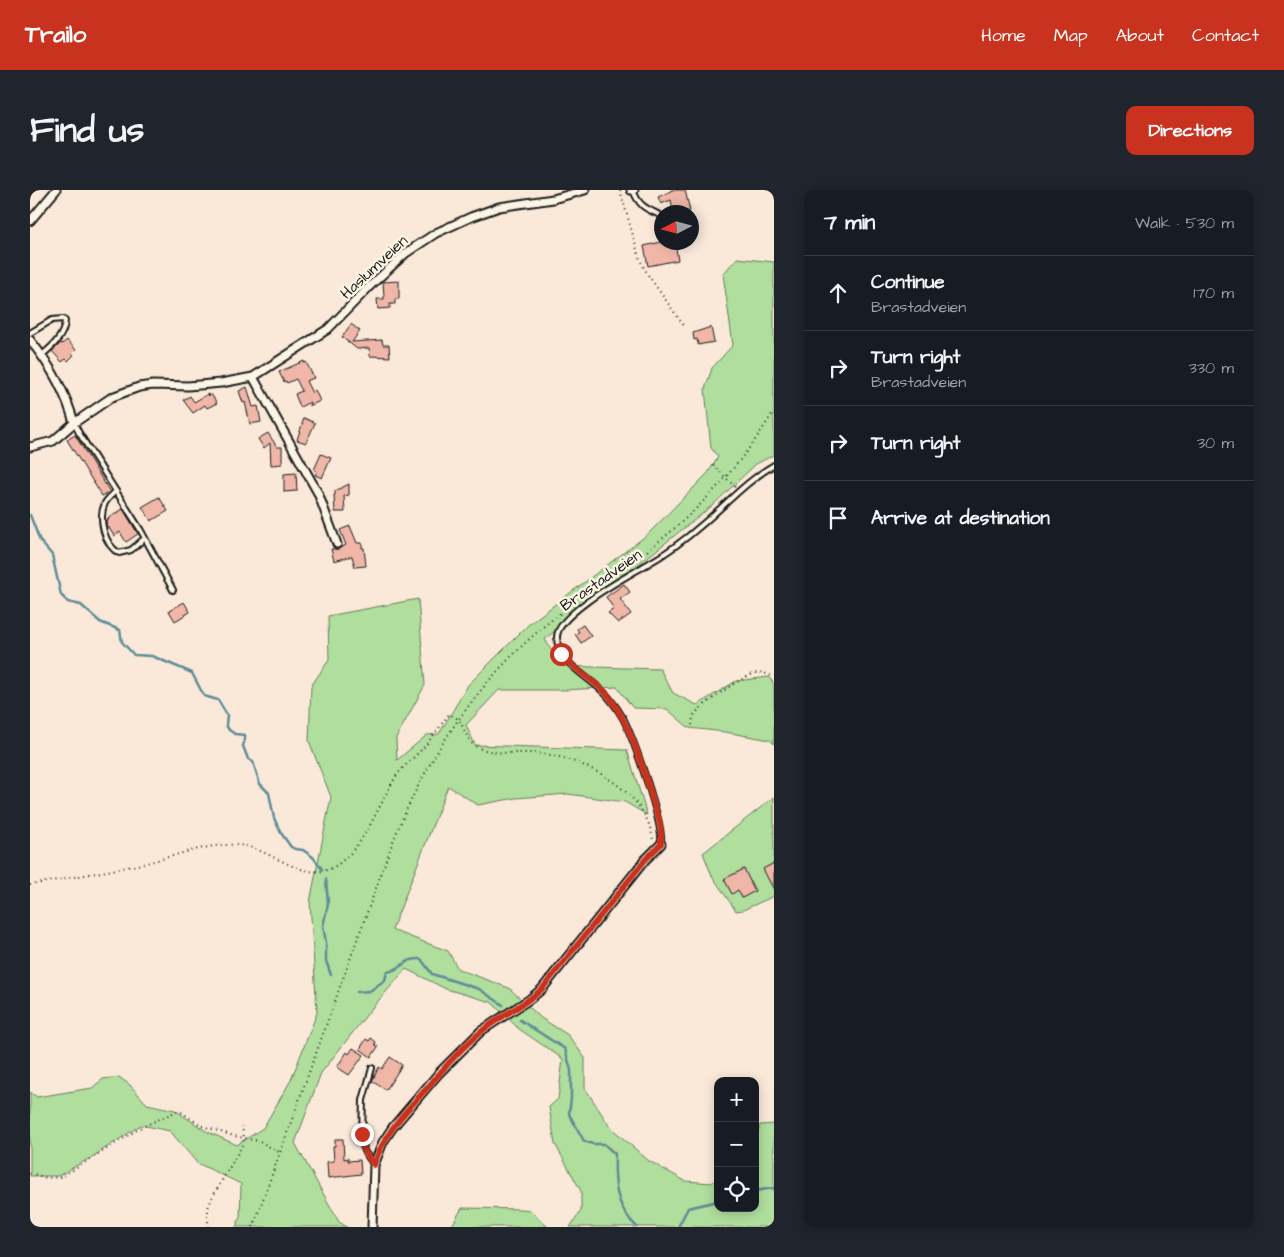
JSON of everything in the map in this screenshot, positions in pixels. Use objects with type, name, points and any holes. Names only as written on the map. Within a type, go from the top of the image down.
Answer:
[{"type":"street","points":[[30,221],[56,190]]},
{"type":"street","name":"Haslumveien","points":[[30,447],[52,441],[112,396],[139,387],[153,385],[188,386],[221,383],[253,377],[328,329],[406,253],[436,233],[471,216],[499,207],[553,199],[585,190]]},
{"type":"street","points":[[30,340],[42,355],[64,394],[74,423]]},
{"type":"street","points":[[253,377],[318,493],[337,544]]},
{"type":"street","name":"Brastadveien","points":[[372,1227],[374,1165],[379,1150],[393,1127],[439,1073],[481,1031],[542,989],[654,850],[661,844]]},
{"type":"lane","points":[[633,190],[638,203],[654,212]]},
{"type":"lane","points":[[30,333],[52,320],[63,319],[66,321],[64,331],[42,355]]},
{"type":"lane","points":[[74,423],[78,433],[145,538],[173,590]]},
{"type":"lane","name":"Brastadveien","points":[[661,844],[659,820],[632,739],[622,717],[598,685],[561,654],[557,635],[561,625],[570,615],[622,578],[648,564],[695,530],[758,475],[774,464]]},
{"type":"lane","points":[[116,491],[106,502],[104,510],[104,531],[111,546],[119,552],[127,552],[145,538]]},
{"type":"lane","points":[[372,1068],[363,1100],[362,1134],[364,1151],[374,1165]]},
{"type":"path","points":[[620,190],[640,260],[648,276],[684,326]]},
{"type":"path","points":[[610,578],[668,535],[700,506],[731,472],[774,411]]},
{"type":"path","points":[[714,466],[735,487]]},
{"type":"path","points":[[253,1227],[397,829],[422,777],[458,719],[490,679],[519,649],[554,618],[574,604]]},
{"type":"path","points":[[692,725],[693,717],[707,702],[747,676],[757,672],[765,673],[774,678]]},
{"type":"path","points":[[30,885],[141,864],[210,847],[238,845],[256,848],[292,866],[313,872],[324,872],[337,866],[355,850],[396,776],[423,748],[450,714],[458,719],[476,747],[490,752],[551,755],[593,769],[611,779],[647,816],[654,850]]},
{"type":"path","points":[[30,1173],[48,1178],[62,1177],[140,1128],[177,1111],[202,1126],[258,1141],[280,1153]]},
{"type":"path","points":[[208,1227],[208,1208],[238,1154],[244,1138],[242,1126]]},
{"type":"green space","points":[[737,258],[774,262],[774,455],[756,464],[713,505],[545,639],[560,666],[660,669],[673,693],[697,705],[736,681],[769,677],[774,684],[774,744],[770,740],[689,728],[667,709],[633,708],[617,687],[564,690],[499,690],[466,725],[475,745],[627,750],[647,815],[625,802],[568,794],[516,798],[478,805],[448,786],[392,930],[448,951],[458,969],[509,988],[541,1018],[568,1035],[585,1058],[585,1088],[610,1127],[649,1161],[685,1181],[712,1183],[714,1181],[714,1212],[759,1212],[759,1129],[760,1125],[774,1124],[774,1227],[570,1227],[581,1211],[581,1191],[555,1144],[549,1107],[558,1099],[563,1059],[519,1029],[491,1002],[446,989],[406,969],[372,1008],[321,1073],[295,1143],[339,1222],[347,1227],[236,1227],[240,1217],[241,1184],[197,1163],[170,1131],[141,1125],[92,1157],[58,1176],[30,1176],[30,1092],[37,1097],[92,1088],[103,1079],[119,1077],[130,1085],[147,1104],[175,1110],[206,1131],[237,1145],[263,1128],[291,1080],[317,1013],[310,902],[331,797],[309,741],[311,686],[329,660],[328,616],[418,599],[425,685],[396,738],[397,760],[427,735],[439,734],[468,685],[529,624],[647,535],[708,473],[718,457],[711,448],[705,389],[712,368],[733,345],[723,274]]},
{"type":"green space","points":[[774,797],[774,896],[743,910],[736,911],[712,876],[703,853]]},
{"type":"green space","points":[[462,1208],[530,1210],[548,1227],[451,1227]]},
{"type":"building","points":[[685,190],[689,205],[672,205],[671,200],[661,204],[658,197],[671,191]]},
{"type":"building","points":[[654,244],[654,250],[676,250],[678,260],[648,266],[644,246]]},
{"type":"building","points":[[399,281],[399,299],[395,299],[395,304],[390,304],[390,308],[378,309],[377,299],[384,299],[383,282]]},
{"type":"building","points":[[351,324],[360,331],[352,342],[382,340],[383,345],[389,345],[390,357],[370,356],[369,348],[357,349],[342,337]]},
{"type":"building","points":[[711,327],[714,342],[698,345],[697,339],[694,340],[693,333]]},
{"type":"building","points":[[67,340],[76,350],[68,361],[66,359],[62,362],[52,351]]},
{"type":"building","points":[[304,361],[314,378],[306,381],[312,393],[315,390],[320,401],[309,406],[310,402],[300,407],[295,394],[302,391],[296,379],[287,383],[286,381],[284,382],[279,372]]},
{"type":"building","points":[[247,387],[253,407],[258,406],[261,422],[250,424],[245,402],[243,403],[239,391]]},
{"type":"building","points":[[208,394],[209,396],[211,394],[217,403],[207,408],[205,405],[193,413],[183,400],[190,396],[194,402]]},
{"type":"building","points":[[304,418],[315,423],[306,443],[297,440]]},
{"type":"building","points":[[268,433],[277,447],[282,447],[282,464],[271,465],[270,443],[264,448],[258,439]]},
{"type":"building","points":[[75,435],[110,492],[102,496],[67,440]]},
{"type":"building","points":[[321,454],[331,458],[322,478],[315,475],[317,471],[314,470]]},
{"type":"building","points":[[296,473],[297,491],[284,492],[284,474]]},
{"type":"building","points":[[349,484],[349,495],[344,496],[345,512],[335,512],[335,491]]},
{"type":"building","points":[[159,497],[168,511],[151,521],[142,507]]},
{"type":"building","points":[[123,509],[138,534],[126,542],[120,532],[114,536],[106,523],[110,517]]},
{"type":"building","points":[[350,526],[357,543],[362,543],[362,548],[364,548],[366,566],[355,567],[352,556],[334,561],[331,549],[338,549],[346,545],[340,530]]},
{"type":"building","points":[[624,584],[630,592],[620,599],[631,614],[618,623],[608,613],[614,609],[606,597]]},
{"type":"building","points":[[184,602],[190,612],[175,621],[169,611]]},
{"type":"building","points":[[583,625],[591,636],[581,643],[575,634],[579,632],[577,629]]},
{"type":"building","points":[[774,863],[774,890],[763,869]]},
{"type":"building","points":[[744,869],[755,891],[742,898],[738,890],[732,894],[724,879]]},
{"type":"building","points":[[371,1038],[378,1047],[371,1057],[360,1049],[366,1039],[369,1041]]},
{"type":"building","points":[[353,1048],[364,1055],[349,1075],[337,1067],[347,1052],[349,1054]]},
{"type":"building","points":[[390,1057],[402,1065],[386,1090],[372,1081],[379,1067],[382,1069]]},
{"type":"building","points":[[335,1139],[343,1139],[344,1159],[348,1158],[348,1161],[360,1160],[361,1174],[328,1178],[327,1162],[334,1161],[333,1146],[335,1146]]},
{"type":"waterway","points":[[30,515],[40,541],[52,555],[61,595],[68,602],[81,605],[100,622],[120,630],[122,642],[134,655],[152,656],[192,673],[204,696],[218,700],[227,715],[226,725],[229,730],[235,734],[245,735],[243,746],[248,759],[253,762],[260,784],[269,793],[274,818],[281,833],[291,847],[303,850],[313,857],[322,869]]},
{"type":"waterway","points":[[326,879],[328,904],[323,926],[326,942],[326,961],[331,975]]},
{"type":"waterway","points":[[357,992],[370,991],[385,980],[387,972],[396,969],[410,960],[421,959],[432,974],[479,989],[503,1005]]},
{"type":"waterway","points":[[520,1020],[565,1049],[571,1070],[569,1114],[584,1141],[593,1144],[604,1144],[615,1154],[617,1194],[624,1211],[637,1227]]},
{"type":"waterway","points":[[759,1190],[774,1188]]},
{"type":"waterway","points":[[678,1227],[688,1208],[714,1202]]},
{"type":"route","points":[[362,1134],[364,1151],[374,1165],[379,1150],[388,1134],[439,1073],[481,1031],[542,989],[645,860],[661,844],[659,820],[632,739],[622,717],[598,685],[561,654]]}]
